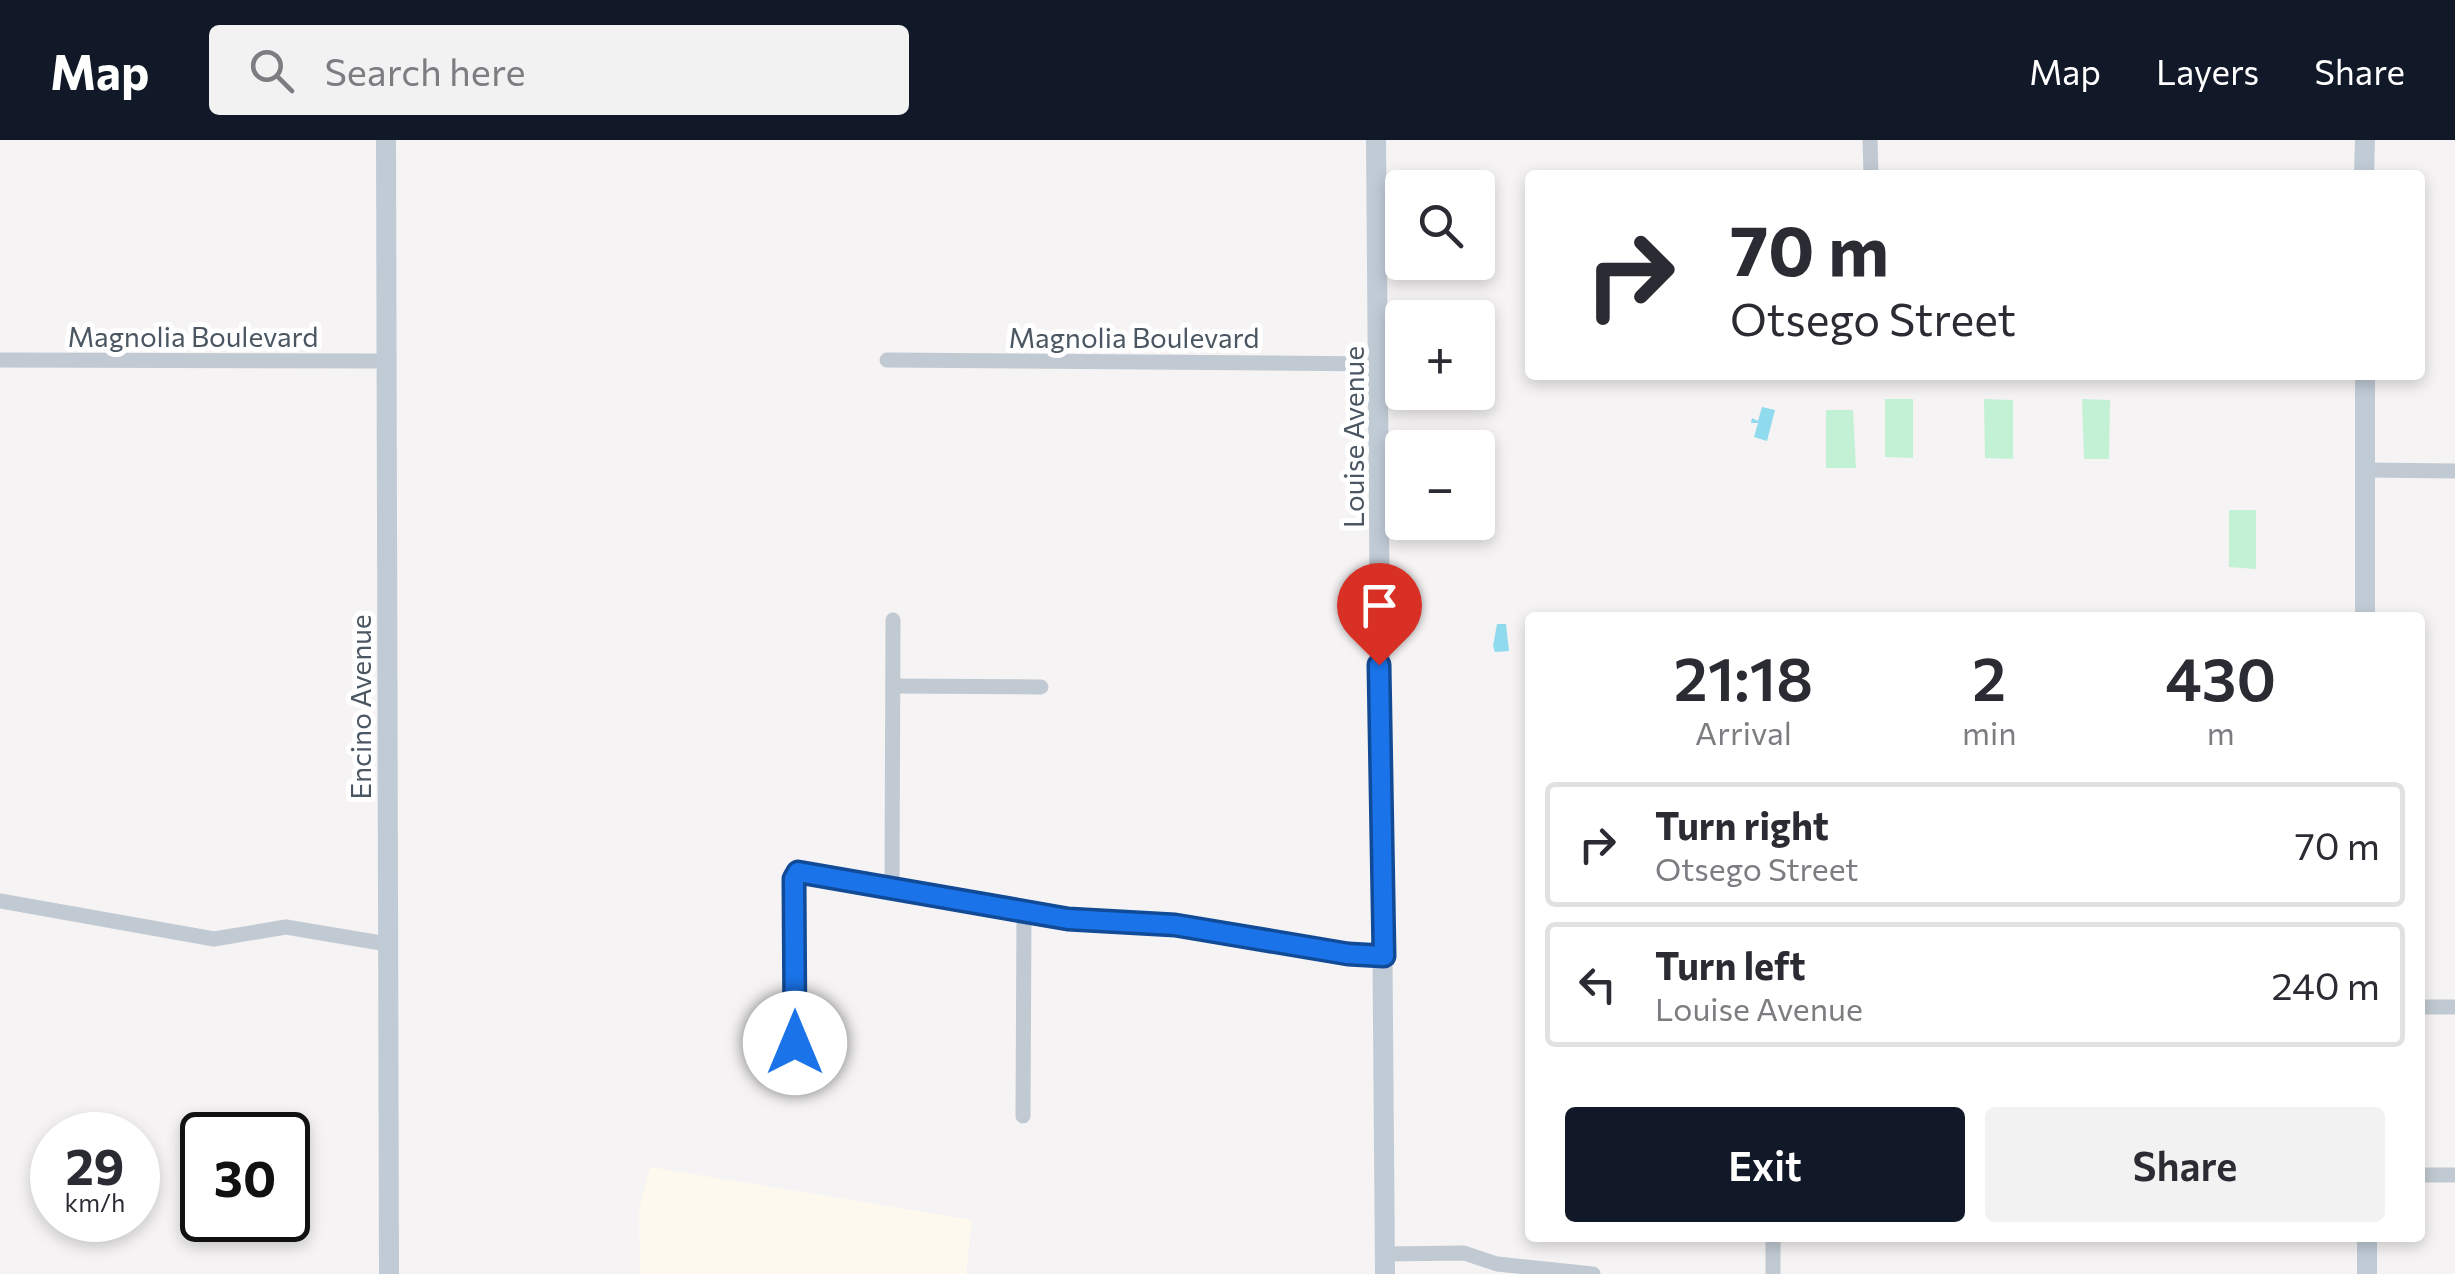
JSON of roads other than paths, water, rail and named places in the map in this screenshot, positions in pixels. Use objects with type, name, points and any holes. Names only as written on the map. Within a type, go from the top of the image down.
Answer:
[{"type":"street","name":"Encino Avenue","points":[[386,140],[389,1274]]},
{"type":"street","name":"Louise Avenue","points":[[1376,140],[1384,1264]]},
{"type":"street","points":[[1870,140],[1870,170]]},
{"type":"street","points":[[2364,140],[2364,170]]},
{"type":"street","name":"Magnolia Boulevard","points":[[0,360],[386,361]]},
{"type":"street","name":"Magnolia Boulevard","points":[[887,360],[1380,364]]},
{"type":"street","points":[[2365,380],[2365,612]]},
{"type":"street","points":[[2365,470],[2455,471]]},
{"type":"street","points":[[892,887],[893,620]]},
{"type":"street","points":[[893,686],[1042,687]]},
{"type":"street","points":[[795,1043],[794,879],[798,872],[1091,922],[1175,925],[1348,954],[1384,956]]},
{"type":"street","points":[[0,901],[214,939],[286,928],[386,944]]},
{"type":"street","points":[[1023,1116],[1024,912]]},
{"type":"street","points":[[2425,1007],[2455,1007]]},
{"type":"street","points":[[2425,1175],[2455,1175]]},
{"type":"street","points":[[1773,1242],[1773,1274]]},
{"type":"street","points":[[2367,1242],[2367,1274]]},
{"type":"street","points":[[1384,1264],[1464,1254],[1497,1264],[1593,1274]]},
{"type":"street","points":[[1481,1274],[1497,1264]]},
{"type":"water","points":[[1762,407],[1775,410],[1767,441],[1754,437],[1758,423],[1751,423],[1752,418],[1758,421]]},
{"type":"water","points":[[1497,624],[1506,624],[1509,651],[1495,652]]}]
